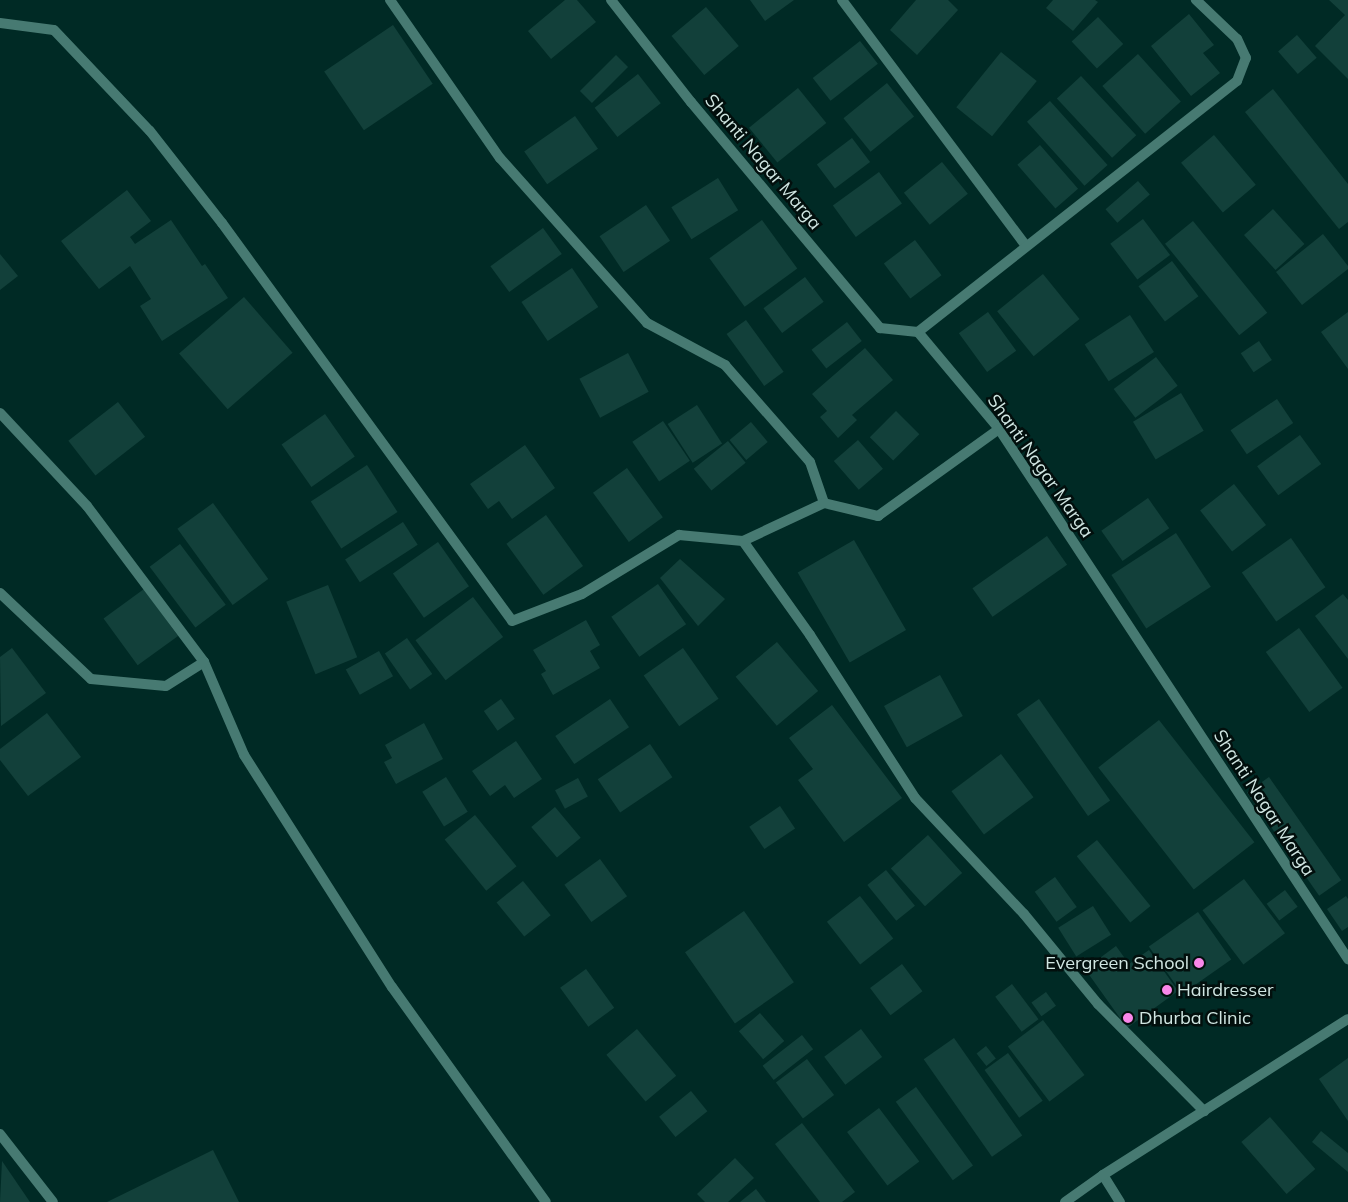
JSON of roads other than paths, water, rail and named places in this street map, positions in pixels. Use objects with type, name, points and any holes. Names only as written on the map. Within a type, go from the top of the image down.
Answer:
[{"type":"street","points":[[390,0],[500,158],[646,323],[725,365],[810,462],[824,503]]},
{"type":"street","name":"Shanti Nagar Marga","points":[[611,0],[697,109],[880,328],[918,332],[999,429],[1348,960]]},
{"type":"street","points":[[842,0],[1026,246]]},
{"type":"street","points":[[918,332],[1237,81],[1246,58],[1237,39],[1196,0]]},
{"type":"street","points":[[0,23],[54,30],[150,131],[222,223],[512,621],[582,594],[679,535],[743,541],[824,503],[878,516],[999,429]]},
{"type":"street","points":[[0,413],[87,506],[204,662],[244,755],[392,987],[546,1202]]},
{"type":"street","points":[[743,541],[810,635],[915,798],[1024,914],[1098,1004],[1204,1111]]},
{"type":"street","points":[[0,593],[91,679],[166,686],[204,662]]},
{"type":"street","points":[[1065,1202],[1103,1175],[1348,1019]]},
{"type":"street","points":[[0,1134],[53,1202]]},
{"type":"street","points":[[1103,1175],[1120,1202]]},
{"type":"place","name":"Evergreen School","points":[[1199,963]]},
{"type":"place","name":"Hairdresser","points":[[1167,990]]},
{"type":"place","name":"Dhurba Clinic","points":[[1128,1018]]}]
